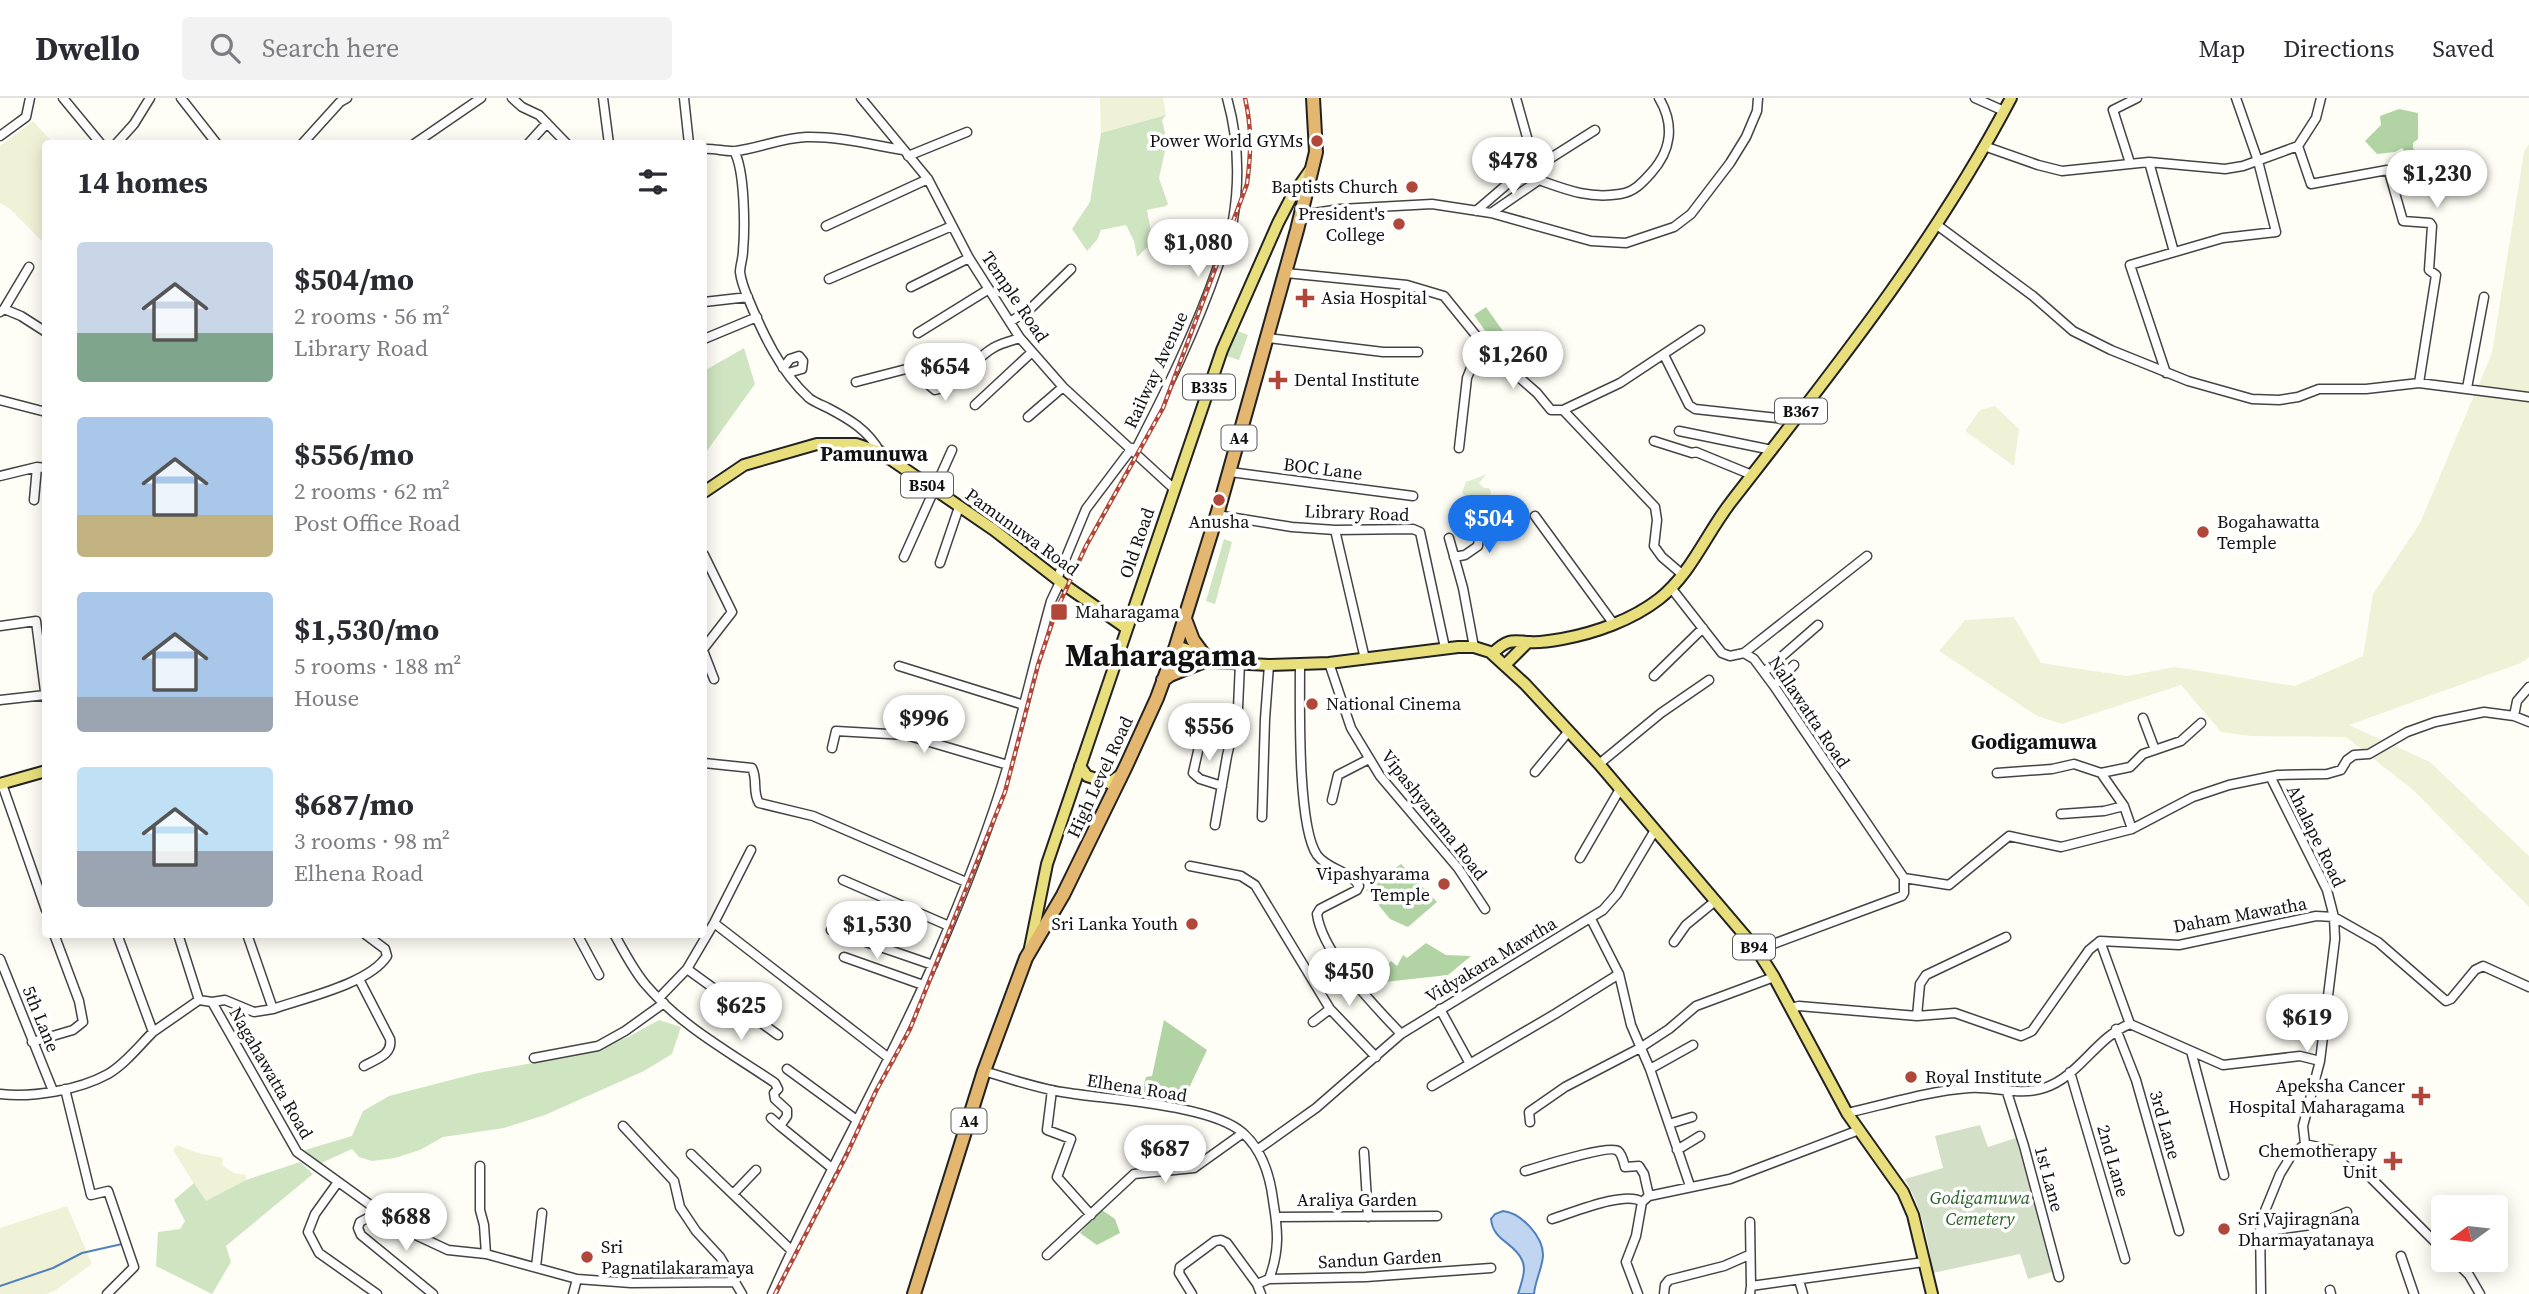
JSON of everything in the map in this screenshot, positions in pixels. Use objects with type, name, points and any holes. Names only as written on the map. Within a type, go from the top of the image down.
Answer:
[{"type":"highway","name":"High Level Road","points":[[914,1294],[984,1071],[1030,950],[1063,895],[1122,774],[1176,646],[1230,472],[1301,215],[1316,140],[1313,98]]},
{"type":"highway","points":[[1163,680],[1207,659],[1193,640],[1184,619]]},
{"type":"main road","name":"B367","points":[[1492,654],[1510,641],[1561,639],[1613,623],[1650,606],[1672,589],[1719,517],[1882,307],[1937,226],[2011,98]]},
{"type":"main road","name":"Old Road","points":[[1030,950],[1047,864],[1222,350],[1278,223],[1312,167]]},
{"type":"main road","points":[[1278,223],[1290,221],[1297,230]]},
{"type":"main road","name":"Pamunuwa Road","points":[[707,490],[744,465],[817,444],[856,444],[880,452],[995,530],[1058,580],[1126,628]]},
{"type":"main road","points":[[1505,664],[1528,642]]},
{"type":"main road","name":"B94","points":[[1176,646],[1207,659]]},
{"type":"main road","name":"B94","points":[[1171,660],[1207,659],[1269,665],[1329,663],[1445,648],[1474,647],[1492,654],[1505,664],[1599,764],[1757,950],[1847,1113],[1903,1192],[1913,1215],[1932,1294]]},
{"type":"main road","points":[[1080,766],[1087,776],[1109,783],[1122,774]]},
{"type":"main road","points":[[1,784],[42,772]]},
{"type":"street","points":[[0,136],[26,117],[30,98]]},
{"type":"street","points":[[63,98],[99,140]]},
{"type":"street","points":[[120,140],[134,124],[150,98]]},
{"type":"street","points":[[181,98],[214,140]]},
{"type":"street","points":[[306,140],[340,102],[347,98]]},
{"type":"street","points":[[420,140],[481,98]]},
{"type":"street","points":[[512,98],[522,107],[539,115],[563,140]]},
{"type":"street","points":[[603,98],[609,140]]},
{"type":"street","points":[[684,98],[689,140]]},
{"type":"street","name":"Temple Road","points":[[861,98],[928,179],[969,258],[1020,338],[1063,387],[1173,488]]},
{"type":"street","name":"Railway Avenue","points":[[772,1294],[791,1250],[890,1059],[949,926],[1008,765],[1051,601],[1086,509],[1133,449],[1167,388],[1211,286],[1233,221],[1236,139],[1227,98]]},
{"type":"street","points":[[1516,98],[1539,180]]},
{"type":"street","points":[[1539,180],[1580,195],[1620,194],[1638,187],[1664,160],[1669,141],[1668,118],[1659,98]]},
{"type":"street","points":[[1301,215],[1340,209],[1432,204],[1491,213],[1591,241],[1626,243],[1674,227],[1691,214],[1746,137],[1757,111],[1758,98]]},
{"type":"street","points":[[1975,98],[2004,111]]},
{"type":"street","points":[[2130,163],[2113,110],[2137,98]]},
{"type":"street","points":[[2166,373],[2130,265],[2223,238],[2276,232],[2258,162],[2236,98]]},
{"type":"street","points":[[1984,146],[2038,165],[2062,170],[2149,162],[2225,169],[2258,162],[2298,146],[2316,118],[2321,98]]},
{"type":"street","points":[[532,140],[547,123]]},
{"type":"street","points":[[1476,211],[1534,165],[1595,130]]},
{"type":"street","points":[[707,149],[734,151],[806,137],[906,153],[967,132]]},
{"type":"street","points":[[2298,146],[2311,184],[2386,170],[2389,172],[2403,221],[2430,223],[2432,226],[2429,270],[2435,275],[2418,383]]},
{"type":"street","points":[[734,151],[740,170],[744,225],[740,271],[757,317],[786,371],[810,398],[853,421],[872,438],[880,452]]},
{"type":"street","points":[[2149,162],[2174,253]]},
{"type":"street","points":[[2394,188],[2454,186],[2459,184],[2465,163]]},
{"type":"street","points":[[826,226],[928,179]]},
{"type":"street","points":[[1491,213],[1539,180]]},
{"type":"street","points":[[828,279],[952,226]]},
{"type":"street","points":[[1937,226],[2033,296],[2073,331],[2111,350],[2188,381],[2252,399],[2279,400],[2298,397],[2319,389],[2366,389],[2418,383],[2529,397]]},
{"type":"street","points":[[911,288],[969,258]]},
{"type":"street","points":[[29,267],[2,311],[21,316],[42,329]]},
{"type":"street","points":[[1010,322],[1031,308],[1071,269]]},
{"type":"street","points":[[1286,273],[1424,289],[1444,296],[1487,349],[1537,393],[1550,410],[1563,410],[1620,383],[1700,330]]},
{"type":"street","points":[[918,333],[989,289]]},
{"type":"street","points":[[707,302],[748,297]]},
{"type":"street","points":[[2467,388],[2484,297]]},
{"type":"street","points":[[707,338],[757,317]]},
{"type":"street","points":[[856,382],[914,367],[929,385],[940,390],[960,379],[992,348],[1020,338]]},
{"type":"street","points":[[1268,338],[1382,352],[1418,352]]},
{"type":"street","points":[[1458,448],[1467,378],[1473,363],[1487,349]]},
{"type":"street","points":[[975,405],[1032,352]]},
{"type":"street","points":[[1664,355],[1689,405],[1695,409],[1794,419]]},
{"type":"street","points":[[1028,417],[1063,387]]},
{"type":"street","points":[[0,400],[42,409]]},
{"type":"street","points":[[1563,410],[1655,508],[1657,520],[1654,546],[1662,557],[1683,575]]},
{"type":"street","points":[[1679,431],[1772,450]]},
{"type":"street","points":[[1654,441],[1696,452],[1752,475]]},
{"type":"street","points":[[904,557],[952,450]]},
{"type":"street","points":[[0,476],[41,468],[34,500]]},
{"type":"street","name":"BOC Lane","points":[[1230,472],[1413,496]]},
{"type":"street","points":[[940,562],[959,507]]},
{"type":"street","name":"Library Road","points":[[1217,515],[1292,527],[1335,530],[1413,528],[1420,533],[1445,648]]},
{"type":"street","points":[[1535,516],[1613,623]]},
{"type":"street","points":[[1454,557],[1465,555],[1478,546],[1476,524]]},
{"type":"street","points":[[1335,530],[1365,659]]},
{"type":"street","points":[[1449,538],[1464,588],[1474,647]]},
{"type":"street","points":[[1744,653],[1867,556]]},
{"type":"street","points":[[707,561],[732,612],[707,647]]},
{"type":"street","name":"Nallawatta Road","points":[[1672,589],[1721,653],[1730,656],[1744,653],[1754,659],[1904,878]]},
{"type":"street","points":[[0,626],[42,620]]},
{"type":"street","points":[[36,621],[42,668]]},
{"type":"street","points":[[1764,672],[1818,625]]},
{"type":"street","points":[[1654,676],[1703,628]]},
{"type":"street","points":[[707,659],[714,679]]},
{"type":"street","points":[[1215,825],[1238,708],[1240,663]]},
{"type":"street","points":[[1300,663],[1301,753],[1311,838],[1316,853],[1327,865],[1349,875],[1359,886],[1357,890],[1321,909],[1317,914],[1318,921],[1330,946],[1355,982],[1401,1034]]},
{"type":"street","name":"Vipashyarama Road","points":[[1329,663],[1351,728],[1369,759],[1380,776],[1458,868],[1485,909]]},
{"type":"street","points":[[1262,817],[1269,665]]},
{"type":"street","points":[[1774,686],[1794,665]]},
{"type":"street","points":[[899,666],[1024,705]]},
{"type":"street","points":[[1599,764],[1661,713],[1709,680]]},
{"type":"street","points":[[2514,716],[2518,701],[2529,687]]},
{"type":"street","points":[[0,700],[42,693]]},
{"type":"street","points":[[1757,950],[1902,896],[1904,878],[1949,885],[2009,836],[2061,847],[2132,829],[2193,797],[2229,785],[2278,775],[2327,774],[2341,770],[2354,755],[2368,754],[2407,733],[2435,722],[2483,712],[2514,716],[2529,722]]},
{"type":"street","points":[[2143,718],[2155,750]]},
{"type":"street","points":[[1997,773],[2052,769],[2074,764],[2101,773],[2130,767],[2143,754],[2181,741],[2202,723]]},
{"type":"street","points":[[832,748],[836,731],[906,735],[1008,765]]},
{"type":"street","points":[[1535,772],[1569,731]]},
{"type":"street","points":[[1201,738],[1193,773],[1200,779],[1222,786]]},
{"type":"street","points":[[1332,800],[1338,775],[1369,759]]},
{"type":"street","points":[[707,763],[752,768],[756,776],[755,795],[760,803],[813,816],[966,882]]},
{"type":"street","points":[[2101,773],[2124,806],[2132,829]]},
{"type":"street","name":"Ahalape Road","points":[[2271,778],[2327,890],[2334,917],[2335,939],[2320,1061],[2303,1126],[2305,1144]]},
{"type":"street","points":[[1,784],[42,899]]},
{"type":"street","points":[[1580,858],[1620,789]]},
{"type":"street","points":[[2061,814],[2104,811],[2124,806]]},
{"type":"street","name":"Vidyakara Mawtha","points":[[1257,1150],[1316,1108],[1401,1034],[1603,910],[1617,894],[1655,831]]},
{"type":"street","points":[[707,935],[751,850]]},
{"type":"street","points":[[1190,866],[1241,876],[1255,885],[1330,1009],[1376,1057]]},
{"type":"street","points":[[843,880],[949,926]]},
{"type":"street","points":[[1674,942],[1686,925],[1714,902]]},
{"type":"street","name":"Daham Mawatha","points":[[2100,941],[2179,945],[2316,916],[2334,917],[2378,942],[2445,1002],[2483,965],[2529,986]]},
{"type":"street","points":[[1591,919],[1619,974],[1631,1025],[1650,1069],[1690,1186]]},
{"type":"street","points":[[714,923],[890,1059]]},
{"type":"street","points":[[831,930],[933,965]]},
{"type":"street","points":[[1917,1016],[1920,984],[1926,975],[2006,937]]},
{"type":"street","points":[[33,1042],[73,1030],[83,1022],[79,1001],[55,938]]},
{"type":"street","points":[[118,938],[153,1032]]},
{"type":"street","points":[[0,1094],[20,1097],[65,1089],[106,1075],[120,1066],[153,1032],[199,1000],[179,938]]},
{"type":"street","points":[[248,938],[273,1009]]},
{"type":"street","points":[[212,1002],[225,1000],[254,1012],[273,1009],[359,979],[382,964],[387,956],[385,949],[370,938]]},
{"type":"street","points":[[579,938],[598,975]]},
{"type":"street","points":[[616,938],[644,983],[685,1022],[775,1083],[778,1089],[774,1093],[775,1099],[787,1110],[787,1116],[780,1126]]},
{"type":"street","points":[[534,1058],[598,1046],[625,1031],[661,1000],[687,969],[705,938]]},
{"type":"street","points":[[1791,1008],[1798,1006],[1917,1016],[1955,1013],[2021,1036],[2027,1034],[2051,1006],[2089,950],[2100,941],[2130,1024]]},
{"type":"street","points":[[844,957],[923,985]]},
{"type":"street","name":"5th Lane","points":[[0,959],[53,1091]]},
{"type":"street","points":[[687,969],[778,1035]]},
{"type":"street","points":[[1432,1086],[1619,974]]},
{"type":"street","points":[[1530,1122],[1529,1112],[1564,1087],[1640,1048],[1669,1029],[1696,1006],[1774,977]]},
{"type":"street","points":[[359,979],[390,1039],[391,1047],[389,1052],[364,1066]]},
{"type":"street","name":"Nagahawatta Road","points":[[199,1000],[212,1002],[297,1152],[405,1230],[448,1250],[486,1254],[577,1279],[631,1283],[735,1282]]},
{"type":"street","points":[[1313,1021],[1330,1009]]},
{"type":"street","points":[[1440,1009],[1469,1062]]},
{"type":"street","points":[[1847,1113],[1940,1091],[1971,1087],[2029,1091],[2041,1089],[2070,1072],[2116,1029],[2130,1024],[2223,1065],[2300,1056],[2320,1061]]},
{"type":"street","name":"3rd Lane","points":[[2116,1029],[2136,1080],[2179,1231]]},
{"type":"street","points":[[1650,1069],[1693,1045]]},
{"type":"street","points":[[2191,1051],[2224,1175]]},
{"type":"street","points":[[787,1069],[858,1121]]},
{"type":"street","name":"Elhena Road","points":[[984,1071],[1052,1090],[1209,1115],[1243,1133],[1257,1150],[1270,1176],[1278,1255],[1269,1279]]},
{"type":"street","name":"2nd Lane","points":[[2070,1072],[2125,1259]]},
{"type":"street","points":[[65,1089],[92,1195],[108,1191],[134,1267],[107,1294]]},
{"type":"street","name":"1st Lane","points":[[2006,1089],[2059,1277]]},
{"type":"street","points":[[1052,1090],[1047,1130],[1071,1139],[1057,1177],[1091,1215]]},
{"type":"street","points":[[1669,1125],[1692,1117]]},
{"type":"street","points":[[771,1118],[833,1169]]},
{"type":"street","points":[[623,1126],[674,1181],[680,1207],[696,1231],[720,1257],[741,1294]]},
{"type":"street","points":[[1552,1219],[1618,1199],[1646,1199],[1690,1186],[1730,1179],[1858,1130]]},
{"type":"street","points":[[1047,1255],[1134,1174],[1194,1168],[1243,1133]]},
{"type":"street","points":[[1677,1150],[1700,1136]]},
{"type":"street","points":[[2261,1294],[2260,1223],[2280,1174],[2291,1156],[2305,1144],[2346,1153],[2431,1238]]},
{"type":"street","points":[[1525,1171],[1600,1150],[1615,1149],[1625,1167],[1639,1166],[1644,1174],[1646,1199],[1626,1262],[1638,1294]]},
{"type":"street","points":[[1364,1152],[1368,1217]]},
{"type":"street","points":[[691,1154],[791,1250]]},
{"type":"street","points":[[480,1166],[480,1210],[486,1254]]},
{"type":"street","points":[[733,1194],[757,1170]]},
{"type":"street","points":[[338,1182],[315,1214],[308,1232],[319,1254],[377,1294]]},
{"type":"street","points":[[379,1212],[360,1222],[358,1228],[361,1235],[433,1294]]},
{"type":"street","points":[[2260,1232],[2318,1224],[2347,1212]]},
{"type":"street","points":[[536,1268],[542,1213]]},
{"type":"street","name":"Araliya Garden","points":[[1276,1217],[1437,1216]]},
{"type":"street","points":[[1750,1222],[1750,1290],[1923,1262]]},
{"type":"street","points":[[1192,1294],[1179,1273],[1180,1267],[1215,1241],[1221,1240],[1227,1243],[1257,1284],[1261,1294]]},
{"type":"street","points":[[1664,1294],[1669,1280],[1724,1266],[1749,1255]]},
{"type":"street","points":[[2401,1256],[2414,1294]]},
{"type":"street","name":"Sandun Garden","points":[[1269,1279],[1366,1278],[1491,1268]]},
{"type":"street","points":[[2466,1272],[2480,1294]]},
{"type":"street","points":[[573,1294],[577,1279]]},
{"type":"street","points":[[1257,1284],[1269,1279]]},
{"type":"street","points":[[1799,1280],[1803,1294]]},
{"type":"green space","points":[[1100,98],[1163,98],[1166,115],[1101,133]]},
{"type":"green space","points":[[2399,109],[2418,113],[2418,139],[2413,143],[2413,148],[2421,159],[2411,159],[2402,148],[2395,152],[2377,154],[2365,141],[2381,125],[2380,116]]},
{"type":"green space","points":[[1166,115],[1162,120],[1167,142],[1159,178],[1168,204],[1147,210],[1153,242],[1137,257],[1134,241],[1126,225],[1101,230],[1097,240],[1087,251],[1072,229],[1090,202],[1101,133]]},
{"type":"green space","points":[[33,121],[50,140],[42,140],[42,241],[10,209],[0,203],[0,146]]},
{"type":"green space","points":[[2529,144],[2529,657],[2521,663],[2349,725],[2430,762],[2529,856],[2529,907],[2413,790],[2346,737],[2251,736],[2221,732],[2181,685],[2062,724],[2037,716],[1939,651],[1965,620],[2014,617],[2041,663],[2127,676],[2175,667],[2295,686],[2363,656],[2373,594],[2420,523],[2492,353],[2524,152]]},
{"type":"green space","points":[[1486,307],[1505,334],[1493,342],[1474,315]]},
{"type":"green space","points":[[1235,330],[1248,335],[1239,360],[1226,356]]},
{"type":"green space","points":[[744,348],[755,384],[707,451],[707,369]]},
{"type":"green space","points":[[1995,406],[2019,429],[2014,466],[1965,431],[1980,410]]},
{"type":"green space","points":[[1487,474],[1479,483],[1484,488],[1489,488],[1489,499],[1470,506],[1462,492],[1466,482]]},
{"type":"green space","points":[[1224,539],[1232,542],[1215,604],[1206,601]]},
{"type":"green space","points":[[1401,864],[1437,902],[1408,927],[1390,919],[1366,890]]},
{"type":"green space","points":[[1426,943],[1446,955],[1471,956],[1448,975],[1385,982],[1377,975],[1391,961],[1397,966],[1403,955],[1407,958]]},
{"type":"green space","points":[[659,1020],[681,1027],[672,1054],[644,1071],[545,1115],[504,1128],[443,1137],[420,1150],[395,1158],[372,1161],[359,1157],[352,1149],[319,1164],[305,1150],[352,1136],[363,1111],[389,1096],[478,1073],[581,1054],[628,1037]]},
{"type":"green space","points":[[1164,1020],[1207,1050],[1180,1107],[1139,1103],[1146,1077],[1152,1076]]},
{"type":"green space","name":"Godigamuwa Cemetery","points":[[1980,1125],[1988,1147],[2016,1138],[2052,1272],[2028,1279],[2020,1254],[1933,1273],[1924,1224],[1905,1179],[1943,1168],[1935,1136]]},
{"type":"green space","points":[[177,1145],[223,1158],[222,1165],[234,1173],[246,1175],[246,1180],[205,1202],[173,1150]]},
{"type":"green space","points":[[300,1162],[313,1174],[226,1246],[231,1262],[212,1294],[156,1266],[158,1232],[180,1229],[185,1221],[174,1200],[194,1183],[206,1201],[246,1180]]},
{"type":"green space","points":[[67,1206],[92,1264],[47,1294],[0,1294],[0,1228]]},
{"type":"green space","points":[[1102,1210],[1115,1219],[1120,1233],[1097,1245],[1080,1233]]},
{"type":"water","points":[[1503,1211],[1524,1221],[1535,1233],[1542,1248],[1543,1259],[1534,1294],[1518,1294],[1523,1277],[1523,1264],[1514,1249],[1496,1232],[1491,1219]]},
{"type":"waterway","points":[[0,1286],[53,1268],[82,1253],[122,1244]]},
{"type":"railway","points":[[775,1294],[876,1091],[910,1029],[1005,792],[1038,665],[1056,611],[1086,546],[1163,408],[1247,184],[1250,141],[1245,98]]},
{"type":"place","name":"Power World GYMs","points":[[1317,141]]},
{"type":"place","name":"Baptists Church","points":[[1412,187]]},
{"type":"place","name":"President's College","points":[[1399,224]]},
{"type":"place","name":"Asia Hospital","points":[[1305,298]]},
{"type":"place","name":"Dental Institute","points":[[1278,380]]},
{"type":"place","name":"Anusha","points":[[1219,500]]},
{"type":"place","name":"Bogahawatta Temple","points":[[2203,532]]},
{"type":"place","name":"Maharagama","points":[[1059,612]]},
{"type":"place","name":"National Cinema","points":[[1312,704]]},
{"type":"place","name":"Vipashyarama Temple","points":[[1444,884]]},
{"type":"place","name":"Sri Lanka Youth","points":[[1192,924]]},
{"type":"place","name":"Royal Institute","points":[[1911,1077]]},
{"type":"place","name":"Apeksha Cancer Hospital Maharagama","points":[[2421,1096]]},
{"type":"place","name":"Chemotherapy Unit","points":[[2393,1161]]},
{"type":"place","name":"Sri Vajiragnana Dharmayatanaya","points":[[2224,1229]]},
{"type":"place","name":"Sri Pagnatilakaramaya","points":[[587,1257]]},
{"type":"district","name":"Pamunuwa","points":[[874,454]]},
{"type":"district","name":"Maharagama","points":[[1161,655]]},
{"type":"district","name":"Godigamuwa","points":[[2034,742]]}]
